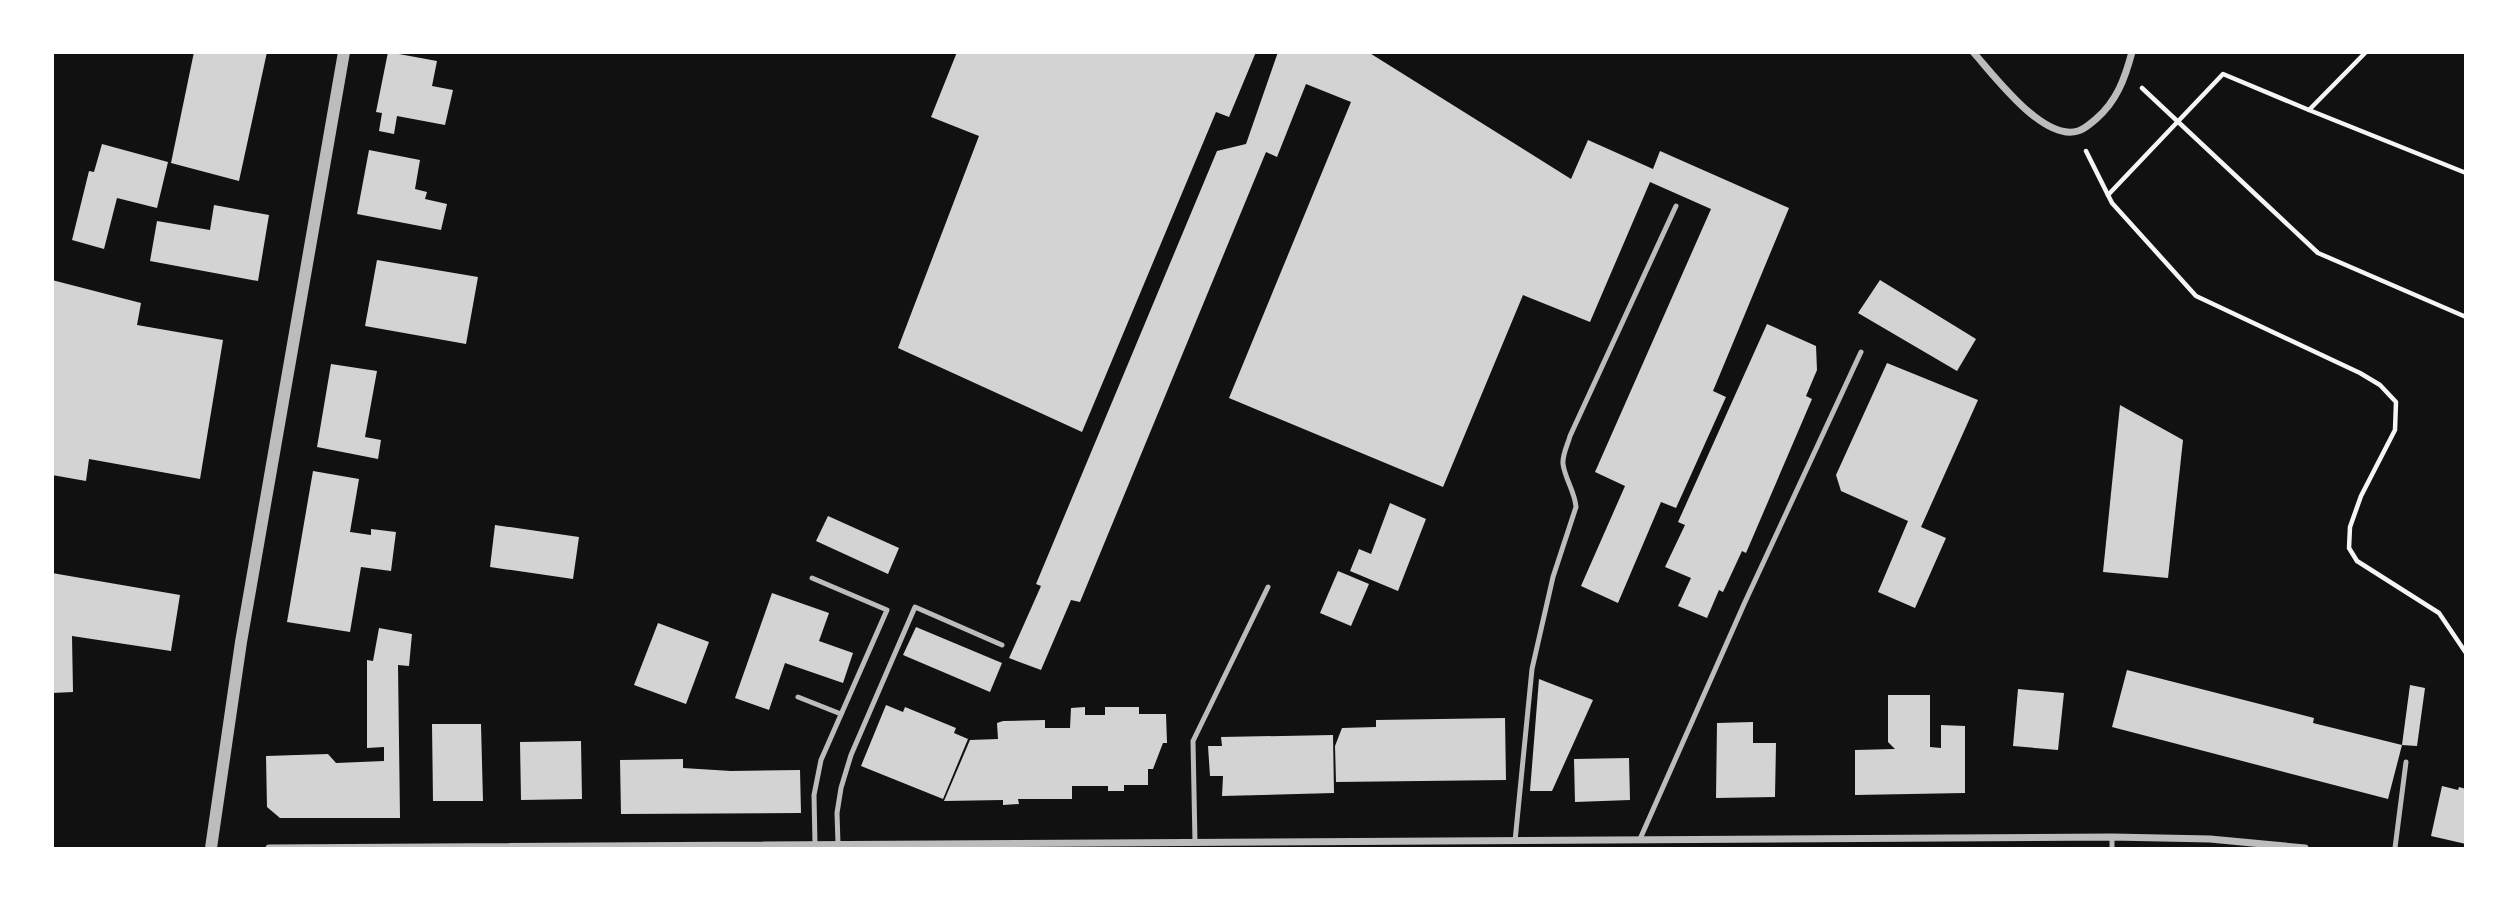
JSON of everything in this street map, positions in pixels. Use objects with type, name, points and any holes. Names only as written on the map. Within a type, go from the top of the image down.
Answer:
[{"type":"street","points":[[211,849],[243,629],[344,52]]},
{"type":"street","points":[[1973,52],[2030,114],[2054,128],[2077,132],[2108,108],[2126,74],[2132,52]]},
{"type":"street","points":[[268,849],[2112,837],[2210,839],[2305,849]]},
{"type":"lane","points":[[1515,841],[1532,669],[1553,577],[1576,508],[1563,464],[1564,456],[1570,436],[1676,206]]},
{"type":"lane","points":[[1640,839],[1745,602],[1861,352]]},
{"type":"lane","points":[[812,578],[887,610],[821,760],[814,795],[815,844]]},
{"type":"lane","points":[[1195,842],[1193,741],[1268,587]]},
{"type":"lane","points":[[838,844],[837,814],[841,788],[851,755],[915,607],[1002,645]]},
{"type":"lane","points":[[798,698],[841,714]]},
{"type":"lane","points":[[2395,849],[2406,762]]},
{"type":"lane","points":[[2112,837],[2112,849]]},
{"type":"lane","points":[[1868,849],[1870,838]]},
{"type":"path","points":[[2309,110],[2366,52]]},
{"type":"path","points":[[2126,74],[2318,253],[2466,317]]},
{"type":"path","points":[[2108,195],[2224,74],[2466,173]]},
{"type":"path","points":[[2077,132],[2108,195],[2196,296],[2360,373],[2390,394],[2396,402],[2395,430],[2361,496],[2350,527],[2349,548],[2357,561],[2439,613],[2466,653]]},
{"type":"building","points":[[194,52],[267,52],[239,181],[171,163]]},
{"type":"building","points":[[388,52],[437,61],[432,86],[453,90],[445,125],[397,116],[394,134],[379,131],[382,113],[376,112]]},
{"type":"building","points":[[957,52],[1256,52],[1229,117],[1216,112],[1082,432],[898,348],[979,136],[931,117]]},
{"type":"building","points":[[1278,52],[1368,52],[1571,179],[1588,140],[1653,169],[1660,151],[1789,208],[1713,391],[1726,397],[1676,508],[1661,502],[1618,603],[1581,586],[1625,486],[1595,472],[1711,209],[1650,182],[1590,322],[1523,295],[1443,487],[1229,398],[1351,102],[1306,84],[1277,157],[1266,152],[1080,602],[1071,600],[1041,670],[1009,658],[1041,586],[1036,584],[1217,151],[1246,144]]},
{"type":"building","points":[[102,144],[168,162],[157,208],[117,198],[104,249],[72,240],[89,171],[94,172]]},
{"type":"building","points":[[369,150],[420,160],[415,189],[427,192],[425,199],[447,204],[441,230],[357,214]]},
{"type":"building","points":[[214,205],[269,215],[258,281],[150,261],[157,221],[210,230]]},
{"type":"building","points":[[377,260],[478,277],[466,344],[365,326]]},
{"type":"building","points":[[52,280],[141,303],[137,325],[223,340],[200,479],[89,459],[86,481],[52,475]]},
{"type":"building","points":[[1880,280],[1976,339],[1957,371],[1858,313]]},
{"type":"building","points":[[1767,324],[1816,346],[1817,370],[1806,396],[1812,399],[1746,553],[1742,551],[1723,592],[1719,590],[1707,618],[1678,606],[1691,578],[1665,567],[1685,525],[1678,522]]},
{"type":"building","points":[[1887,363],[1978,400],[1921,527],[1946,538],[1915,608],[1878,592],[1908,521],[1841,491],[1836,475]]},
{"type":"building","points":[[331,364],[377,371],[365,437],[381,440],[378,459],[317,447]]},
{"type":"building","points":[[2120,405],[2183,440],[2168,578],[2103,572]]},
{"type":"building","points":[[313,471],[359,479],[350,532],[371,535],[371,529],[396,532],[391,571],[361,567],[350,632],[287,622]]},
{"type":"building","points":[[1390,503],[1426,519],[1398,591],[1350,571],[1359,549],[1371,554]]},
{"type":"building","points":[[828,516],[899,548],[888,574],[816,541]]},
{"type":"building","points":[[495,525],[579,537],[573,579],[490,567]]},
{"type":"building","points":[[1338,571],[1369,584],[1351,626],[1320,613]]},
{"type":"building","points":[[52,573],[180,595],[171,651],[72,636],[73,692],[52,693]]},
{"type":"building","points":[[772,593],[829,613],[819,641],[853,653],[843,683],[785,663],[769,710],[735,698]]},
{"type":"building","points":[[658,623],[709,642],[686,704],[634,685]]},
{"type":"building","points":[[916,627],[1002,663],[990,692],[903,655]]},
{"type":"building","points":[[379,628],[412,634],[409,666],[398,665],[400,818],[280,818],[267,807],[266,756],[328,754],[336,763],[384,761],[384,747],[367,748],[367,660],[373,661]]},
{"type":"building","points":[[2127,670],[2314,718],[2313,723],[2402,745],[2388,799],[2112,727]]},
{"type":"building","points":[[1539,679],[1593,700],[1552,791],[1530,791]]},
{"type":"building","points":[[2410,685],[2425,688],[2417,746],[2402,745]]},
{"type":"building","points":[[2018,689],[2064,693],[2058,750],[2013,746]]},
{"type":"building","points":[[1888,695],[1930,695],[1930,747],[1941,748],[1941,725],[1965,726],[1965,793],[1855,795],[1855,750],[1895,749],[1888,742]]},
{"type":"building","points":[[886,705],[903,712],[905,707],[956,728],[954,733],[968,739],[943,799],[861,766]]},
{"type":"building","points":[[1085,707],[1085,715],[1105,715],[1105,707],[1139,707],[1139,714],[1166,714],[1167,743],[1163,743],[1153,769],[1148,769],[1148,785],[1124,785],[1124,791],[1108,791],[1108,786],[1072,786],[1072,799],[1018,799],[1019,804],[1003,805],[1003,800],[944,801],[970,740],[998,739],[997,723],[1003,721],[1045,720],[1045,728],[1070,728],[1071,708]]},
{"type":"building","points":[[1505,718],[1506,780],[1336,782],[1335,746],[1342,728],[1376,727],[1376,720]]},
{"type":"building","points":[[1753,722],[1753,743],[1776,743],[1775,797],[1716,798],[1717,723]]},
{"type":"building","points":[[432,724],[481,724],[483,801],[433,801]]},
{"type":"building","points":[[1333,735],[1334,793],[1222,796],[1223,776],[1210,776],[1208,746],[1222,746],[1221,737]]},
{"type":"building","points":[[581,741],[582,799],[521,800],[520,742]]},
{"type":"building","points":[[1629,758],[1630,800],[1575,802],[1574,759]]},
{"type":"building","points":[[683,759],[683,768],[731,771],[800,770],[801,813],[621,814],[620,760]]},
{"type":"building","points":[[2442,786],[2466,789],[2466,844],[2431,836]]}]
